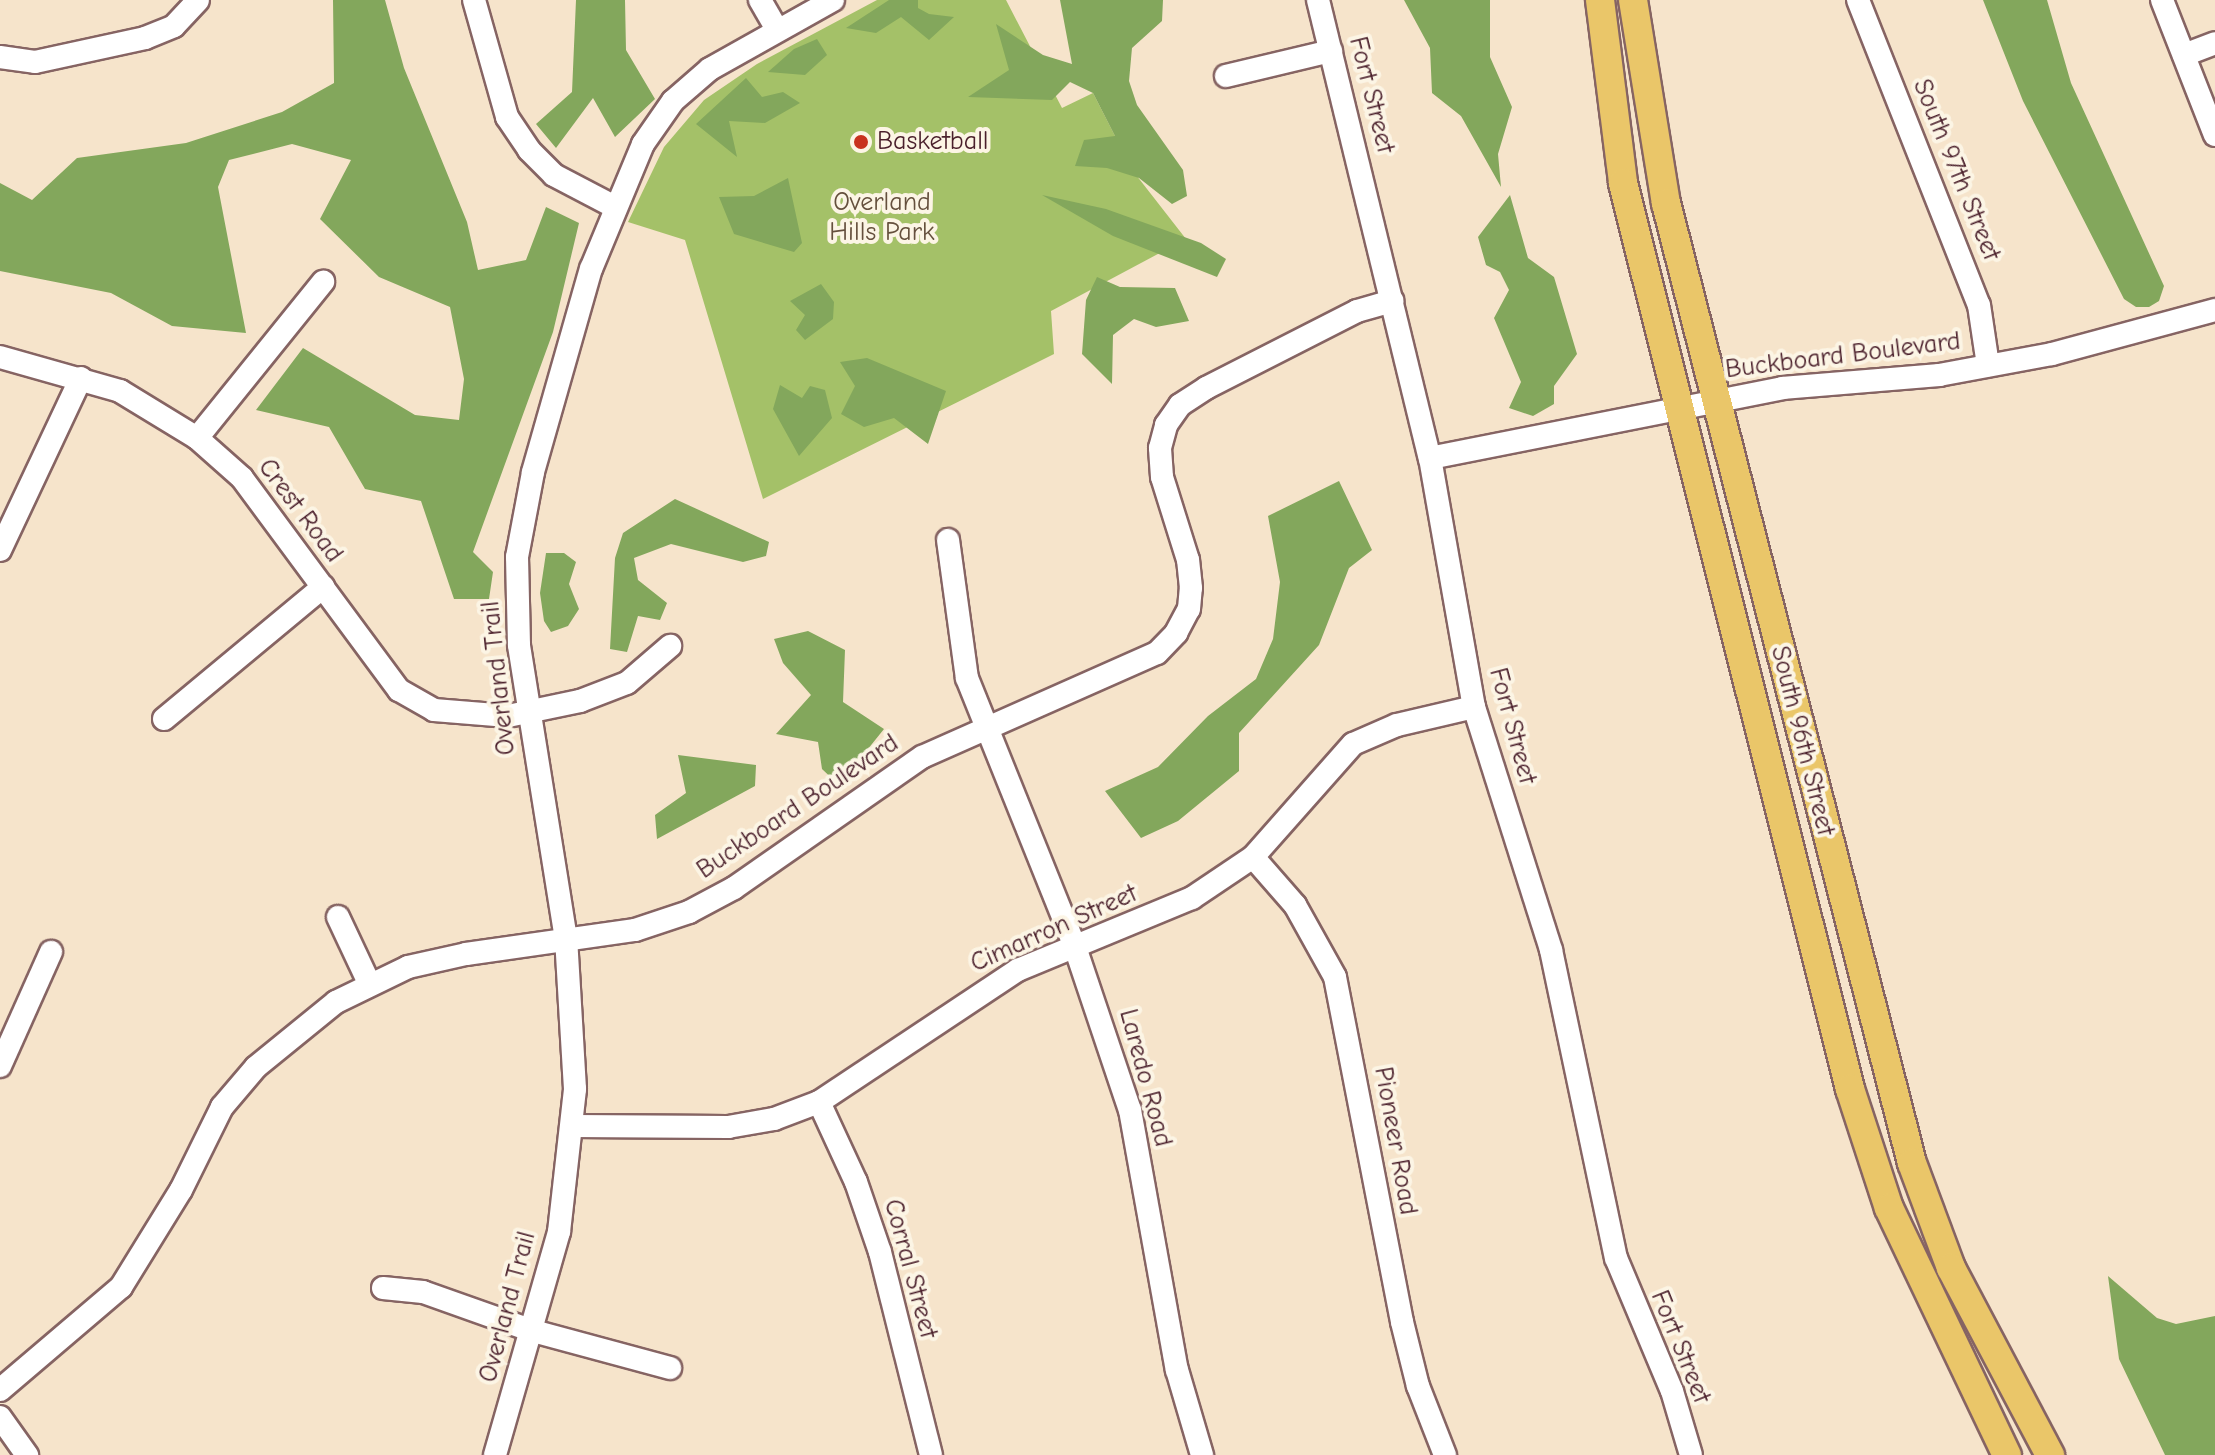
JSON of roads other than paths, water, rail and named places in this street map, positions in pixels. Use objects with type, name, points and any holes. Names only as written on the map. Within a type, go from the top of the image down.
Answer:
[{"type":"main road","name":"South 96th Street","points":[[1600,0],[1623,183],[1850,1089],[1889,1208],[2007,1455]]},
{"type":"main road","name":"South 96th Street","points":[[1633,0],[1666,203],[1718,400],[1869,1013],[1912,1163],[1951,1268],[2050,1455]]},
{"type":"street","points":[[474,0],[507,117],[529,150],[554,175],[613,206]]},
{"type":"street","points":[[760,0],[776,28]]},
{"type":"street","name":"Overland Trail","points":[[495,1455],[559,1232],[573,1126],[574,1022],[566,939],[519,645],[517,557],[533,472],[613,206],[643,144],[673,101],[710,69],[776,28],[833,0]]},
{"type":"street","name":"Fort Street","points":[[1318,0],[1430,458],[1474,707],[1551,950],[1616,1258],[1672,1391],[1691,1455]]},
{"type":"street","name":"South 97th Street","points":[[1858,0],[1979,305],[1988,365]]},
{"type":"street","points":[[2162,0],[2215,135]]},
{"type":"street","points":[[0,57],[35,62],[145,38],[174,26],[197,2]]},
{"type":"street","points":[[2184,55],[2215,43]]},
{"type":"street","points":[[1226,76],[1331,51]]},
{"type":"street","points":[[197,438],[323,282]]},
{"type":"street","name":"Buckboard Boulevard","points":[[0,1390],[121,1287],[181,1190],[222,1107],[256,1067],[312,1019],[369,983],[466,954],[635,930],[689,912],[734,888],[911,764],[1113,676],[1157,653],[1176,633],[1189,609],[1191,588],[1188,560],[1162,477],[1160,448],[1166,425],[1180,405],[1357,311],[1393,301]]},
{"type":"street","name":"Buckboard Boulevard","points":[[1430,458],[1782,388],[1880,382],[2052,354],[2215,310]]},
{"type":"street","name":"Crest Road","points":[[0,357],[120,391],[197,438],[242,478],[399,690],[434,710],[477,717],[529,714],[627,683],[670,646]]},
{"type":"street","points":[[0,550],[81,378]]},
{"type":"street","name":"Laredo Road","points":[[948,540],[967,678],[1075,947],[1130,1110],[1177,1370],[1202,1455]]},
{"type":"street","points":[[164,719],[323,587]]},
{"type":"street","name":"Cimarron Street","points":[[573,1126],[728,1127],[819,1102],[982,990],[1192,898],[1253,857],[1353,744],[1397,725],[1474,707]]},
{"type":"street","name":"Pioneer Road","points":[[1253,857],[1295,905],[1335,977],[1402,1322],[1418,1386],[1445,1455]]},
{"type":"street","points":[[338,917],[369,983]]},
{"type":"street","points":[[0,1066],[51,952]]},
{"type":"street","name":"Corral Street","points":[[819,1102],[856,1182],[880,1252],[931,1455]]},
{"type":"street","points":[[383,1288],[423,1292],[533,1331],[670,1368]]},
{"type":"street","points":[[0,1417],[27,1455]]},
{"type":"place","name":"Basketball","points":[[861,142]]},
{"type":"park label","name":"Overland Hills Park","points":[[882,218]]}]
